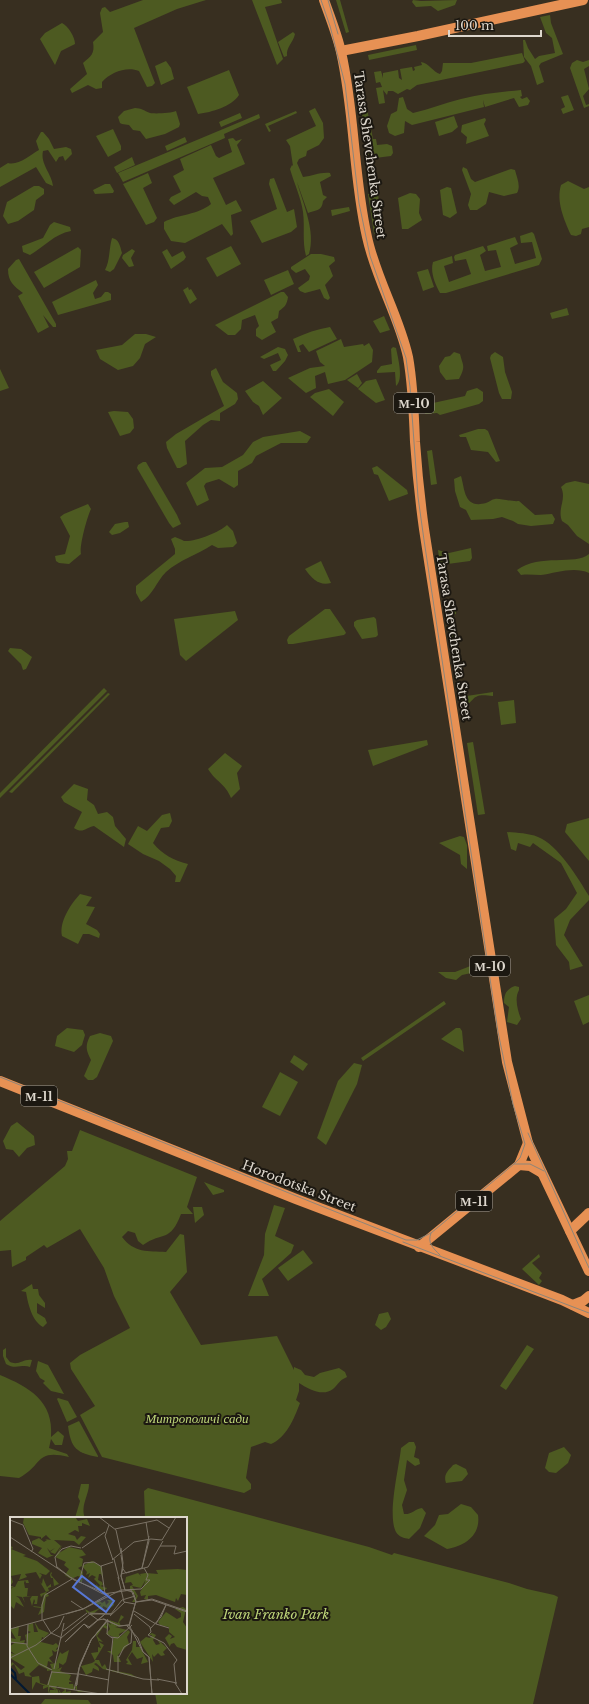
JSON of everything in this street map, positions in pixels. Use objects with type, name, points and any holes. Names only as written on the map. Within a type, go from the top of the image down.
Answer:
[{"type":"main road","name":"Tarasa Shevchenka Street","points":[[324,0],[341,51],[347,83],[359,190],[367,237],[378,273],[403,340],[408,359],[414,403],[417,465],[424,529],[494,993],[507,1062],[528,1143],[589,1271]]},
{"type":"main road","points":[[341,51],[404,40],[583,0]]},
{"type":"main road","name":"Horodotska Street","points":[[0,1081],[422,1248],[573,1305],[589,1313]]},
{"type":"main road","points":[[528,1143],[519,1165],[530,1166],[541,1171]]},
{"type":"main road","name":"М-11","points":[[422,1248],[519,1165]]},
{"type":"main road","points":[[570,1231],[589,1213]]},
{"type":"main road","points":[[573,1305],[580,1303],[589,1296]]},
{"type":"green space","points":[[143,0],[206,0],[177,9],[134,28],[155,83],[152,86],[147,87],[139,71],[129,69],[110,75],[102,82],[102,88],[96,89],[88,85],[72,93],[70,89],[87,74],[83,63],[92,54],[93,42],[103,32],[100,13],[102,8],[105,7],[110,12]]},
{"type":"green space","points":[[252,0],[281,0],[282,3],[265,7],[283,59],[277,65]]},
{"type":"green space","points":[[336,0],[340,0],[349,32],[346,33]]},
{"type":"green space","points":[[413,0],[457,0],[455,5],[438,11],[431,6],[416,7],[412,2]]},
{"type":"green space","points":[[550,15],[551,23],[563,54],[541,63],[539,66],[544,82],[537,85],[531,66],[524,57],[523,40],[525,40],[535,59],[539,56],[555,53],[552,38],[546,33],[540,17]]},
{"type":"green space","points":[[62,23],[71,32],[75,44],[61,51],[55,65],[40,39],[45,33]]},
{"type":"green space","points":[[293,32],[295,34],[294,37],[287,56],[284,57],[278,42]]},
{"type":"green space","points":[[416,45],[417,50],[369,60],[368,55]]},
{"type":"green space","points":[[522,53],[525,61],[523,63],[417,85],[410,90],[407,89],[398,94],[393,91],[388,91],[387,95],[383,90],[385,103],[379,104],[376,88],[382,87],[380,82],[376,83],[374,72],[381,71],[383,78],[383,73],[398,70],[399,78],[402,80],[400,69],[412,67],[413,71],[415,70],[414,67],[422,65],[421,62],[440,74],[443,63],[471,63]]},
{"type":"green space","points":[[577,60],[583,62],[589,60],[589,66],[584,69],[589,89],[583,96],[586,105],[589,104],[589,106],[584,108],[570,68],[572,63]]},
{"type":"green space","points":[[166,61],[171,68],[174,79],[161,85],[155,66]]},
{"type":"green space","points":[[229,70],[239,95],[226,106],[198,114],[187,87]]},
{"type":"green space","points":[[521,90],[522,96],[520,97],[522,99],[527,97],[530,101],[528,105],[519,107],[514,98],[485,107],[483,100],[484,107],[412,125],[405,121],[404,133],[395,136],[389,133],[387,126],[391,114],[397,111],[399,98],[403,97],[407,109],[413,113],[468,97]]},
{"type":"green space","points":[[364,93],[373,139],[376,139],[377,145],[387,144],[392,146],[393,153],[391,156],[367,159],[364,141],[367,140],[358,94]]},
{"type":"green space","points":[[568,95],[574,110],[563,114],[561,109],[565,107],[561,97]]},
{"type":"green space","points":[[135,108],[150,113],[167,113],[176,111],[180,124],[179,127],[165,134],[146,139],[140,131],[133,130],[129,125],[120,123],[118,117],[124,111]]},
{"type":"green space","points":[[315,108],[323,123],[324,138],[319,145],[307,151],[306,156],[299,159],[297,163],[303,177],[326,173],[330,173],[331,176],[320,182],[323,195],[327,197],[323,201],[321,207],[318,210],[308,213],[297,182],[310,227],[311,245],[309,254],[306,256],[304,245],[303,212],[290,169],[292,165],[293,166],[290,146],[286,140],[316,126],[309,111]]},
{"type":"green space","points":[[296,111],[297,113],[268,126],[271,131],[269,132],[265,124]]},
{"type":"green space","points":[[240,113],[242,118],[221,127],[219,122]]},
{"type":"green space","points":[[259,114],[260,118],[224,134],[225,138],[123,182],[118,173]]},
{"type":"green space","points":[[454,116],[458,127],[452,132],[439,136],[435,122]]},
{"type":"green space","points":[[485,118],[486,120],[484,124],[489,136],[466,144],[467,137],[461,132],[462,125]]},
{"type":"green space","points":[[113,129],[121,146],[121,150],[108,157],[96,136]]},
{"type":"green space","points":[[41,132],[43,132],[49,139],[54,149],[66,147],[71,149],[72,154],[65,161],[63,156],[59,157],[56,162],[48,150],[43,151],[43,160],[51,177],[53,186],[46,183],[36,167],[0,187],[0,168],[8,163],[12,164],[20,162],[39,150],[36,141]]},
{"type":"green space","points":[[185,137],[187,142],[167,151],[165,146]]},
{"type":"green space","points":[[233,138],[236,141],[242,139],[237,145],[245,164],[213,178],[226,205],[236,200],[242,211],[231,215],[233,234],[231,236],[222,224],[185,243],[171,241],[164,229],[164,222],[206,208],[211,204],[208,197],[202,196],[196,192],[174,205],[169,200],[171,197],[181,192],[173,176],[184,170],[180,159],[211,145],[216,156],[219,158],[232,152],[228,139]]},
{"type":"green space","points":[[132,157],[135,165],[117,173],[114,167]]},
{"type":"green space","points":[[463,167],[467,169],[471,179],[475,182],[511,169],[515,170],[519,185],[517,193],[504,196],[489,192],[486,204],[477,210],[470,210],[468,205],[471,194],[462,170]]},
{"type":"green space","points":[[148,173],[152,183],[143,188],[157,218],[154,222],[146,225],[123,184]]},
{"type":"green space","points":[[274,178],[287,212],[294,209],[297,227],[291,232],[262,243],[250,221],[277,209],[269,184],[270,179]]},
{"type":"green space","points":[[568,181],[584,189],[589,187],[589,227],[582,229],[581,234],[576,236],[571,235],[563,217],[560,204],[559,197],[561,185]]},
{"type":"green space","points":[[105,184],[110,184],[114,191],[113,193],[95,194],[93,190]]},
{"type":"green space","points":[[34,186],[39,186],[44,189],[44,194],[36,200],[34,210],[18,221],[8,224],[3,216],[7,202]]},
{"type":"green space","points":[[447,187],[451,188],[457,213],[450,218],[443,215],[440,190]]},
{"type":"green space","points":[[410,193],[416,194],[420,199],[419,213],[422,220],[408,229],[402,229],[398,198]]},
{"type":"green space","points":[[368,194],[378,194],[383,231],[374,234]]},
{"type":"green space","points":[[349,207],[350,211],[332,216],[331,210]]},
{"type":"green space","points":[[54,222],[70,227],[71,231],[59,235],[30,255],[23,252],[22,246],[43,238],[50,225]]},
{"type":"green space","points":[[532,232],[542,259],[539,265],[446,293],[440,293],[433,274],[433,262],[452,256],[453,263],[444,266],[449,282],[471,274],[466,259],[455,261],[455,255],[483,246],[486,251],[480,255],[485,271],[501,267],[496,250],[488,251],[487,246],[515,237],[518,244],[510,248],[515,264],[536,258],[532,242],[521,243],[520,236]]},
{"type":"green space","points":[[112,238],[118,241],[122,253],[114,269],[110,272],[105,270],[108,263]]},
{"type":"green space","points":[[231,246],[241,264],[217,277],[206,258]]},
{"type":"green space","points":[[78,247],[81,250],[80,267],[44,288],[34,272]]},
{"type":"green space","points":[[132,249],[135,251],[131,258],[134,266],[129,267],[122,258],[123,255]]},
{"type":"green space","points":[[167,249],[172,257],[183,251],[186,257],[171,269],[162,252]]},
{"type":"green space","points":[[311,254],[321,254],[334,257],[335,261],[329,266],[333,276],[325,285],[330,298],[328,300],[324,298],[320,289],[305,293],[300,291],[298,288],[309,280],[310,276],[305,269],[296,273],[291,269],[291,267]]},
{"type":"green space","points":[[19,259],[56,324],[56,327],[53,327],[43,315],[49,327],[38,333],[18,296],[23,293],[14,286],[9,277],[8,269],[16,260]]},
{"type":"green space","points":[[428,269],[434,287],[423,291],[417,272]]},
{"type":"green space","points":[[288,270],[294,284],[271,295],[264,280]]},
{"type":"green space","points":[[96,280],[98,285],[93,293],[95,299],[101,297],[105,292],[108,292],[111,294],[111,300],[58,315],[52,302]]},
{"type":"green space","points":[[188,287],[197,299],[190,304],[183,290]]},
{"type":"green space","points":[[281,292],[284,292],[288,297],[287,302],[279,311],[278,318],[271,322],[276,332],[262,340],[256,336],[256,329],[259,326],[255,315],[242,320],[241,329],[235,335],[228,335],[215,325]]},
{"type":"green space","points":[[567,308],[569,315],[552,319],[550,313]]},
{"type":"green space","points":[[384,316],[390,330],[380,333],[373,321]]},
{"type":"green space","points":[[330,327],[337,339],[309,352],[303,344],[299,346],[301,352],[298,352],[293,339]]},
{"type":"green space","points":[[135,334],[146,334],[156,337],[145,344],[140,358],[133,366],[118,370],[100,359],[96,350],[122,345]]},
{"type":"green space","points":[[341,339],[344,347],[363,344],[364,346],[369,343],[373,350],[372,362],[345,380],[328,384],[325,372],[315,376],[316,388],[306,393],[288,378],[310,368],[325,366],[320,362],[316,351]]},
{"type":"green space","points":[[278,347],[285,349],[288,355],[276,371],[273,371],[270,365],[281,360],[278,353],[264,359],[260,357]]},
{"type":"green space","points":[[393,347],[396,348],[400,368],[400,379],[396,386],[395,372],[377,373],[381,366],[392,364],[391,349]]},
{"type":"green space","points":[[454,352],[460,354],[463,371],[459,379],[446,380],[440,372],[439,366],[445,357],[450,356]]},
{"type":"green space","points":[[495,352],[503,357],[505,372],[512,392],[511,399],[502,399],[499,393],[490,358]]},
{"type":"green space","points":[[216,368],[223,382],[237,393],[238,399],[235,404],[220,413],[220,421],[211,420],[185,441],[187,464],[177,468],[167,448],[166,442],[176,434],[224,406],[211,375],[211,371]]},
{"type":"green space","points":[[0,369],[9,388],[0,391]]},
{"type":"green space","points":[[357,374],[362,383],[358,388],[347,380]]},
{"type":"green space","points":[[376,379],[385,400],[376,403],[358,389],[366,381]]},
{"type":"green space","points":[[263,381],[282,398],[263,415],[259,406],[253,402],[245,391]]},
{"type":"green space","points":[[477,388],[483,392],[483,401],[479,404],[440,415],[437,413],[425,414],[426,411],[431,410],[433,403],[465,396],[467,391]]},
{"type":"green space","points":[[329,389],[344,402],[333,416],[310,397],[315,393]]},
{"type":"green space","points":[[108,412],[128,412],[133,419],[134,428],[130,433],[120,436]]},
{"type":"green space","points":[[478,429],[485,429],[488,431],[500,461],[496,462],[488,452],[471,450],[466,437],[460,437],[459,435]]},
{"type":"green space","points":[[300,431],[311,437],[307,443],[281,443],[256,456],[252,463],[238,471],[238,485],[234,488],[219,479],[206,483],[204,486],[209,500],[197,506],[186,483],[205,468],[222,467],[243,455],[253,442],[263,437]]},
{"type":"green space","points":[[432,450],[437,484],[431,485],[427,451]]},
{"type":"green space","points":[[146,462],[181,524],[173,528],[169,523],[137,468],[138,465]]},
{"type":"green space","points":[[377,466],[407,490],[408,494],[389,501],[378,475],[374,474],[372,468]]},
{"type":"green space","points":[[461,476],[469,501],[479,504],[486,503],[493,499],[519,501],[535,515],[552,514],[555,519],[553,524],[531,526],[518,524],[502,517],[471,520],[466,510],[460,507],[455,491],[454,479]]},
{"type":"green space","points":[[575,481],[589,484],[589,544],[577,536],[568,525],[562,521],[561,512],[563,492],[561,487],[566,483]]},
{"type":"green space","points":[[88,504],[91,509],[87,518],[81,545],[81,554],[69,564],[59,563],[56,561],[55,556],[65,554],[70,536],[60,517]]},
{"type":"green space","points":[[128,522],[129,527],[120,533],[112,535],[109,532],[115,524]]},
{"type":"green space","points":[[227,525],[233,531],[237,543],[233,547],[218,548],[212,545],[177,564],[166,572],[149,596],[141,602],[136,593],[136,586],[175,554],[175,549],[171,539],[175,537],[184,541],[194,540],[224,528]]},
{"type":"green space","points":[[471,548],[472,558],[470,561],[440,565],[438,550],[449,553]]},
{"type":"green space","points":[[589,554],[589,573],[571,570],[541,575],[521,575],[517,570],[536,562],[575,559]]},
{"type":"green space","points":[[321,561],[331,583],[319,583],[310,576],[305,569]]},
{"type":"green space","points":[[446,608],[454,608],[456,611],[456,614],[451,615],[457,649],[452,650]]},
{"type":"green space","points":[[325,609],[330,609],[345,631],[346,633],[344,635],[288,644],[287,640],[289,636]]},
{"type":"green space","points":[[235,611],[238,620],[186,661],[180,655],[174,619]]},
{"type":"green space","points":[[374,617],[376,619],[378,635],[376,637],[362,639],[354,626],[354,622],[357,620]]},
{"type":"green space","points":[[10,648],[21,649],[32,657],[26,669],[23,670],[21,664],[8,651]]},
{"type":"green space","points":[[104,688],[107,691],[0,798],[0,793]]},
{"type":"green space","points":[[493,692],[493,696],[480,695],[461,707],[460,697]]},
{"type":"green space","points":[[108,693],[110,694],[12,793],[9,792]]},
{"type":"green space","points":[[514,700],[516,723],[501,725],[498,702]]},
{"type":"green space","points":[[427,740],[428,745],[373,766],[368,750]]},
{"type":"green space","points":[[473,742],[485,814],[478,815],[467,743]]},
{"type":"green space","points":[[225,753],[242,766],[237,773],[240,789],[231,798],[226,789],[208,769]]},
{"type":"green space","points":[[74,784],[88,789],[87,800],[94,805],[98,814],[107,812],[113,817],[115,826],[126,839],[124,847],[94,826],[82,831],[74,828],[82,812],[64,802],[61,797]]},
{"type":"green space","points":[[170,813],[172,821],[169,827],[161,828],[153,843],[169,856],[188,864],[180,882],[175,882],[176,876],[170,869],[159,861],[143,854],[128,844],[138,826],[147,831],[162,815]]},
{"type":"green space","points":[[589,818],[589,861],[565,832],[567,824]]},
{"type":"green space","points":[[507,832],[522,833],[538,837],[553,847],[567,863],[589,896],[589,900],[570,920],[564,935],[583,966],[570,970],[569,962],[556,945],[554,919],[566,909],[577,893],[561,863],[533,843],[530,847],[518,843],[516,851],[511,849]]},
{"type":"green space","points":[[460,836],[464,837],[467,845],[467,869],[461,864],[460,855],[439,843]]},
{"type":"green space","points":[[80,894],[92,897],[86,906],[95,907],[86,924],[97,930],[100,934],[99,938],[89,934],[83,934],[78,944],[62,936],[62,925],[66,914]]},
{"type":"green space","points":[[473,965],[478,970],[476,972],[462,975],[456,980],[446,978],[438,972],[455,972]]},
{"type":"green space","points":[[515,986],[519,987],[517,1001],[521,1019],[517,1025],[507,1022],[509,1007],[504,1003],[506,992]]},
{"type":"green space","points":[[589,995],[589,1022],[583,1025],[574,1001]]},
{"type":"green space","points":[[444,1001],[446,1004],[363,1061],[361,1058]]},
{"type":"green space","points":[[67,1028],[83,1030],[85,1035],[82,1045],[74,1052],[55,1046],[57,1036]]},
{"type":"green space","points":[[456,1028],[460,1028],[462,1031],[464,1052],[441,1039]]},
{"type":"green space","points":[[100,1033],[111,1036],[113,1041],[97,1077],[93,1080],[88,1080],[84,1076],[91,1060],[87,1051],[87,1043],[90,1036]]},
{"type":"green space","points":[[294,1055],[308,1064],[303,1071],[290,1062]]},
{"type":"green space","points":[[354,1063],[362,1065],[357,1084],[326,1145],[317,1138],[338,1081]]},
{"type":"green space","points":[[280,1072],[298,1082],[280,1116],[262,1107]]},
{"type":"green space","points":[[17,1122],[34,1136],[35,1145],[27,1148],[19,1157],[13,1150],[6,1149],[3,1141],[11,1126]]},
{"type":"green space","name":"Митрополичі сади","points":[[80,1130],[197,1177],[187,1207],[193,1214],[181,1214],[177,1223],[169,1233],[143,1245],[138,1241],[135,1233],[128,1231],[122,1237],[136,1249],[166,1252],[180,1234],[184,1235],[187,1272],[170,1292],[201,1345],[277,1336],[294,1370],[294,1367],[301,1370],[305,1375],[314,1377],[320,1373],[339,1368],[345,1372],[347,1377],[333,1389],[325,1392],[307,1388],[299,1383],[299,1391],[296,1400],[300,1403],[285,1433],[271,1444],[265,1442],[251,1447],[246,1478],[251,1484],[251,1489],[244,1493],[102,1457],[80,1415],[95,1406],[71,1369],[70,1363],[80,1355],[130,1328],[114,1296],[104,1268],[80,1229],[47,1248],[44,1245],[26,1257],[26,1260],[12,1267],[11,1250],[0,1251],[0,1221],[65,1166],[68,1159],[67,1151],[72,1151]]},
{"type":"green space","points":[[204,1182],[224,1190],[224,1192],[213,1195]]},
{"type":"green space","points":[[274,1205],[285,1208],[275,1236],[294,1245],[291,1253],[262,1279],[269,1296],[248,1296],[264,1255],[265,1234]]},
{"type":"green space","points":[[193,1207],[202,1207],[204,1215],[195,1223]]},
{"type":"green space","points":[[303,1250],[313,1263],[288,1281],[278,1268]]},
{"type":"green space","points":[[539,1254],[540,1257],[532,1263],[542,1273],[539,1278],[542,1281],[539,1285],[522,1269]]},
{"type":"green space","points":[[32,1284],[33,1289],[38,1289],[39,1295],[45,1303],[45,1308],[37,1303],[37,1313],[45,1318],[47,1323],[43,1327],[33,1316],[29,1307],[26,1292],[21,1291]]},
{"type":"green space","points":[[388,1312],[391,1319],[386,1327],[381,1330],[375,1325],[379,1314]]},
{"type":"green space","points":[[527,1345],[534,1349],[506,1390],[500,1386]]},
{"type":"green space","points":[[6,1348],[6,1357],[10,1362],[16,1363],[32,1360],[30,1367],[12,1367],[6,1364],[3,1356],[3,1350]]},
{"type":"green space","points":[[38,1361],[48,1365],[64,1394],[51,1391],[43,1383],[45,1381],[40,1378],[36,1371]]},
{"type":"green space","points":[[0,1375],[30,1390],[38,1397],[48,1414],[51,1424],[51,1437],[58,1431],[64,1436],[62,1445],[55,1445],[51,1439],[49,1448],[67,1454],[69,1457],[50,1455],[44,1457],[27,1473],[19,1478],[0,1476]]},
{"type":"green space","points":[[57,1399],[68,1401],[77,1417],[67,1422]]},
{"type":"green space","points":[[79,1421],[98,1457],[84,1454],[73,1444],[68,1426]]},
{"type":"green space","points":[[409,1442],[414,1442],[416,1447],[414,1457],[419,1459],[420,1464],[415,1466],[407,1460],[404,1480],[407,1490],[402,1505],[404,1514],[409,1514],[422,1508],[426,1513],[420,1528],[409,1539],[403,1538],[396,1532],[393,1515],[393,1503],[401,1448]]},
{"type":"green space","points":[[564,1447],[571,1455],[568,1463],[556,1473],[549,1472],[545,1468],[549,1453]]},
{"type":"green space","points":[[456,1464],[466,1469],[468,1474],[462,1481],[446,1483],[446,1473],[453,1465]]},
{"type":"green space","points":[[81,1484],[89,1484],[84,1505],[85,1517],[75,1517],[80,1501],[78,1497]]},
{"type":"green space","name":"Ivan Franko Park","points":[[148,1488],[369,1547],[392,1555],[394,1553],[558,1597],[533,1704],[157,1704],[155,1694],[187,1694],[187,1517],[145,1517],[144,1491]]},
{"type":"green space","points":[[461,1504],[471,1507],[478,1515],[477,1528],[474,1534],[466,1542],[447,1549],[424,1536],[435,1525],[439,1515],[448,1514]]},
{"type":"green space","points":[[45,1699],[88,1700],[91,1704],[41,1704]]},
{"type":"tram line","points":[[0,1077],[406,1240],[417,1240],[431,1233],[514,1164],[520,1158],[525,1144],[513,1104],[498,1032],[418,497],[410,387],[406,358],[370,256],[359,203],[345,84],[330,26],[321,0]]},
{"type":"tram line","points":[[328,0],[338,34]]},
{"type":"tram line","points":[[528,1133],[589,1268]]},
{"type":"tram line","points":[[514,1164],[530,1164],[544,1171]]},
{"type":"tram line","points":[[431,1233],[430,1243],[440,1255]]},
{"type":"tram line","points":[[403,1242],[589,1313]]}]
